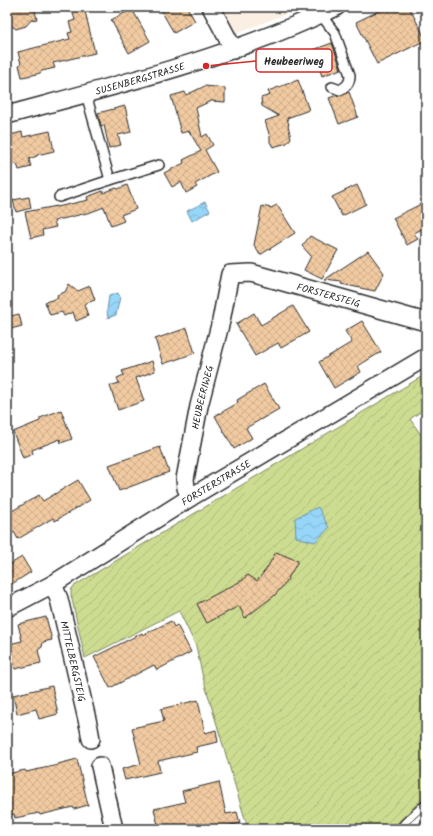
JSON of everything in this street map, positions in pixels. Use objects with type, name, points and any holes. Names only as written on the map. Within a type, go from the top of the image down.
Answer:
[{"type":"street","points":[[211,7],[230,41],[233,50]]},
{"type":"street","name":"SUSENBERGSTRASSE","points":[[7,115],[86,94],[233,50],[336,7]]},
{"type":"street","name":"FORSTERSTEIG","points":[[230,274],[251,273],[426,322]]},
{"type":"street","name":"HEUBEERIWEG","points":[[191,497],[186,488],[185,479],[199,406],[221,322],[230,274]]},
{"type":"street","name":"FORSTERSTRASSE","points":[[7,608],[53,584],[191,497],[426,357]]},
{"type":"street","name":"MITTELBERGSTEIG","points":[[53,584],[61,607],[90,728],[90,739]]},
{"type":"street","points":[[100,766],[114,829]]},
{"type":"street","points":[[409,829],[426,813]]},
{"type":"lane","points":[[321,14],[335,33],[350,75],[350,81],[346,86],[340,90],[332,87]]},
{"type":"lane","points":[[86,94],[110,180]]},
{"type":"lane","points":[[59,197],[159,165]]},
{"type":"shaded area","points":[[218,7],[304,7],[237,33],[232,32]]},
{"type":"green space","points":[[426,374],[426,408],[410,419],[426,442],[426,802],[397,829],[248,829],[203,678],[196,646],[179,611],[85,658],[71,590],[74,586]]},
{"type":"water","points":[[205,202],[210,211],[192,221],[187,211]]},
{"type":"water","points":[[118,293],[120,297],[116,315],[108,318],[107,310],[109,296]]},
{"type":"water","points":[[318,507],[329,528],[315,542],[296,537],[295,518]]},
{"type":"building","points":[[11,7],[34,7],[37,19],[31,20],[26,26],[16,29],[9,24],[7,16],[7,13]]},
{"type":"building","points":[[71,7],[84,7],[95,53],[53,63],[55,68],[22,77],[18,52],[70,39],[68,33],[72,32],[69,22],[75,20]]},
{"type":"building","points":[[159,7],[187,7],[195,21],[174,33]]},
{"type":"building","points":[[387,7],[409,7],[426,40],[377,64],[356,22]]},
{"type":"building","points":[[132,9],[150,41],[129,53],[111,20]]},
{"type":"building","points":[[332,43],[341,69],[322,76],[313,50]]},
{"type":"building","points":[[298,80],[309,110],[287,118],[291,138],[287,143],[273,147],[270,142],[265,121],[279,116],[262,106],[261,98],[270,95],[268,91]]},
{"type":"building","points":[[205,86],[225,88],[225,102],[211,101],[196,108],[202,137],[207,134],[213,145],[205,150],[217,172],[195,184],[197,187],[186,193],[181,182],[172,187],[164,173],[184,163],[183,160],[201,151],[189,131],[181,133],[171,96],[185,92],[186,95]]},
{"type":"building","points":[[349,92],[358,117],[339,124],[329,98],[337,95],[341,96]]},
{"type":"building","points":[[125,106],[131,132],[118,135],[121,145],[109,148],[104,125],[101,126],[98,113]]},
{"type":"building","points":[[50,131],[54,151],[37,155],[29,159],[31,167],[19,170],[17,164],[7,166],[7,141],[11,140],[10,135],[22,132],[23,137]]},
{"type":"building","points":[[127,185],[136,209],[121,215],[124,221],[111,226],[104,207],[91,212],[54,221],[56,227],[42,230],[43,235],[31,238],[25,212],[88,200],[87,197],[103,191],[103,193],[116,188],[118,189]]},
{"type":"building","points":[[357,185],[366,204],[342,216],[332,197]]},
{"type":"building","points":[[29,197],[31,208],[16,212],[13,200]]},
{"type":"building","points":[[423,203],[426,209],[426,227],[414,233],[418,239],[407,245],[393,218]]},
{"type":"building","points":[[277,205],[295,233],[260,255],[254,245],[262,206],[271,208]]},
{"type":"building","points":[[310,236],[338,250],[322,279],[304,270],[311,256],[302,246]]},
{"type":"building","points":[[368,251],[384,273],[375,291],[341,284],[342,282],[324,280]]},
{"type":"building","points":[[69,284],[78,291],[90,286],[95,300],[84,304],[88,316],[76,321],[73,312],[64,316],[62,312],[50,315],[45,302],[58,298],[57,295],[65,292]]},
{"type":"building","points":[[293,306],[309,332],[281,348],[278,343],[255,356],[236,324],[254,313],[261,325]]},
{"type":"building","points":[[19,314],[22,326],[7,330],[7,317]]},
{"type":"building","points":[[362,321],[381,352],[358,366],[361,372],[334,388],[319,362],[352,342],[345,331]]},
{"type":"building","points":[[187,328],[195,353],[163,364],[155,339]]},
{"type":"building","points":[[152,361],[155,371],[136,378],[144,401],[118,410],[110,386],[119,383],[117,378],[124,375],[122,371]]},
{"type":"building","points":[[264,384],[279,409],[246,428],[252,438],[234,449],[215,416],[238,403],[237,400]]},
{"type":"building","points":[[61,410],[72,439],[61,443],[60,439],[32,450],[33,454],[23,458],[13,432],[40,421],[40,418]]},
{"type":"building","points":[[160,447],[169,472],[119,491],[109,465]]},
{"type":"building","points":[[78,480],[90,500],[55,521],[53,518],[18,539],[14,532],[7,537],[7,514],[39,495],[43,501]]},
{"type":"building","points":[[276,552],[298,561],[286,582],[275,595],[245,618],[239,606],[207,623],[197,604],[243,580],[248,575],[257,581],[267,568]]},
{"type":"building","points":[[22,557],[31,572],[7,587],[7,566]]},
{"type":"building","points":[[46,617],[52,640],[43,642],[42,647],[38,650],[41,663],[15,669],[9,644],[22,641],[18,624]]},
{"type":"building","points":[[171,621],[174,627],[177,625],[191,652],[157,670],[154,665],[110,688],[94,657],[142,633],[143,635]]},
{"type":"building","points":[[52,686],[58,714],[39,719],[36,709],[17,714],[13,695]]},
{"type":"building","points":[[198,700],[205,733],[216,730],[218,742],[196,747],[197,752],[158,761],[160,772],[125,780],[122,769],[141,764],[132,728],[164,721],[161,709]]},
{"type":"building","points":[[77,759],[88,805],[40,815],[39,813],[15,818],[14,814],[7,816],[7,774],[25,770],[26,772]]},
{"type":"building","points":[[219,782],[226,814],[237,812],[240,823],[216,829],[159,829],[154,809],[185,802],[182,791]]},
{"type":"tram line","points":[[403,829],[426,808]]},
{"type":"tram line","points":[[413,829],[426,817]]},
{"type":"place","name":"Heubeeriweg","points":[[206,66]]}]
